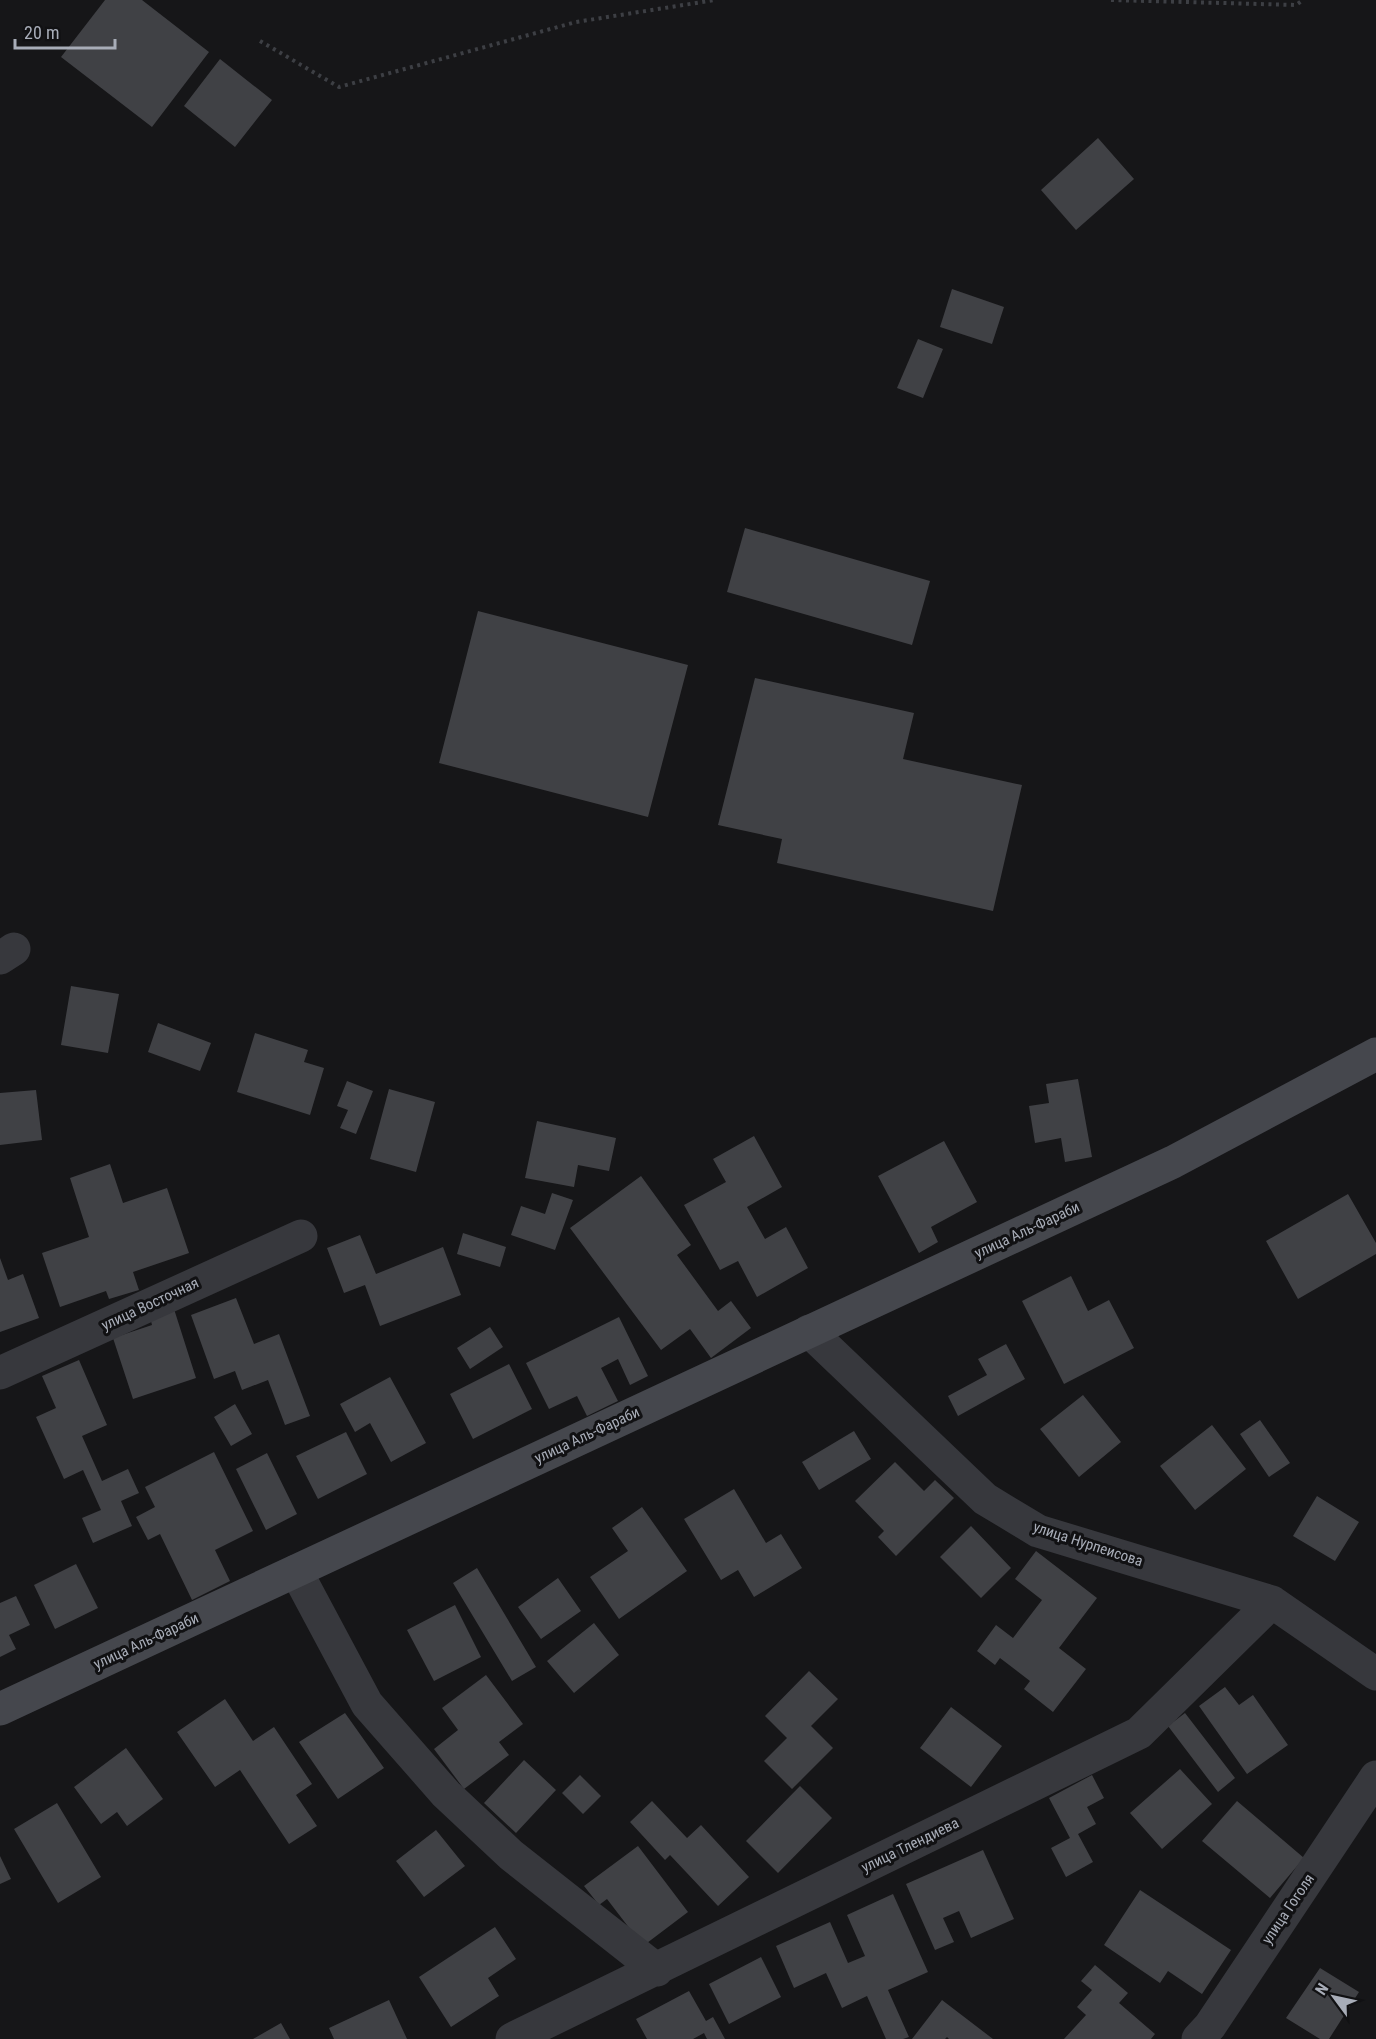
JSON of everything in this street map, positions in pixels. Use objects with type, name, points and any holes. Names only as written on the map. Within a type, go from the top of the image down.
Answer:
[{"type":"main road","name":"улица Аль-Фараби","points":[[0,1709],[1173,1161],[1376,1054]]},
{"type":"street","name":"улица Восточная","points":[[0,1373],[301,1236]]},
{"type":"street","name":"улица Нурпеисова","points":[[809,1331],[985,1499],[1038,1531],[1272,1602],[1376,1674]]},
{"type":"street","points":[[296,1571],[367,1704],[446,1794],[511,1855],[657,1970]]},
{"type":"street","name":"улица Тлендиева","points":[[512,2039],[1139,1733],[1272,1602]]},
{"type":"street","name":"улица Гоголя","points":[[1198,2039],[1210,2026],[1376,1777]]},
{"type":"path","points":[[260,41],[339,87],[576,22],[715,0]]},
{"type":"path","points":[[1111,0],[1296,5],[1303,0]]},
{"type":"building","points":[[105,0],[142,0],[209,52],[152,127],[61,57]]},
{"type":"building","points":[[220,59],[272,100],[235,147],[184,106]]},
{"type":"building","points":[[1098,138],[1134,179],[1076,230],[1041,190]]},
{"type":"building","points":[[952,289],[1004,307],[992,344],[940,327]]},
{"type":"building","points":[[918,339],[943,349],[923,398],[897,388]]},
{"type":"building","points":[[745,528],[930,581],[912,645],[727,592]]},
{"type":"building","points":[[478,611],[688,665],[648,817],[439,763]]},
{"type":"building","points":[[755,678],[914,713],[903,759],[1022,785],[993,911],[777,863],[782,839],[718,825]]},
{"type":"building","points":[[71,986],[119,994],[108,1053],[61,1045]]},
{"type":"building","points":[[158,1023],[211,1043],[200,1071],[148,1052]]},
{"type":"building","points":[[255,1033],[308,1050],[304,1062],[324,1068],[310,1115],[237,1092]]},
{"type":"building","points":[[1078,1079],[1092,1157],[1065,1162],[1061,1138],[1035,1143],[1029,1106],[1049,1103],[1046,1084]]},
{"type":"building","points":[[347,1081],[373,1091],[356,1134],[340,1128],[348,1110],[337,1106]]},
{"type":"building","points":[[389,1089],[435,1102],[416,1172],[370,1159]]},
{"type":"building","points":[[36,1090],[42,1140],[0,1145],[0,1093]]},
{"type":"building","points":[[537,1121],[616,1138],[609,1171],[578,1165],[574,1187],[525,1178]]},
{"type":"building","points":[[754,1136],[782,1187],[747,1207],[765,1239],[786,1227],[808,1268],[757,1297],[738,1261],[720,1270],[684,1205],[726,1182],[713,1159]]},
{"type":"building","points":[[944,1141],[977,1202],[931,1227],[938,1242],[919,1253],[878,1176]]},
{"type":"building","points":[[110,1164],[123,1203],[167,1188],[189,1253],[133,1272],[139,1290],[109,1299],[106,1291],[60,1307],[42,1253],[89,1237],[70,1178]]},
{"type":"building","points":[[641,1176],[691,1245],[677,1255],[718,1311],[731,1301],[751,1328],[711,1358],[690,1329],[661,1350],[570,1228]]},
{"type":"building","points":[[552,1193],[573,1200],[555,1250],[511,1235],[521,1206],[545,1214]]},
{"type":"building","points":[[1348,1194],[1376,1243],[1376,1254],[1298,1299],[1266,1241]]},
{"type":"building","points":[[463,1233],[506,1247],[500,1267],[457,1254]]},
{"type":"building","points":[[360,1235],[376,1274],[443,1247],[461,1295],[380,1326],[365,1285],[344,1293],[327,1248]]},
{"type":"building","points":[[0,1258],[8,1280],[23,1274],[39,1318],[0,1332]]},
{"type":"building","points":[[1071,1276],[1088,1311],[1109,1300],[1134,1348],[1064,1384],[1022,1301]]},
{"type":"building","points":[[236,1298],[254,1344],[279,1334],[310,1416],[285,1425],[268,1380],[242,1390],[235,1371],[214,1379],[191,1315]]},
{"type":"building","points":[[174,1309],[196,1378],[133,1399],[113,1338],[152,1325],[150,1317]]},
{"type":"building","points":[[619,1317],[648,1376],[630,1385],[618,1359],[601,1368],[618,1401],[587,1416],[577,1396],[549,1409],[526,1363]]},
{"type":"building","points":[[490,1327],[503,1347],[470,1369],[457,1348]]},
{"type":"building","points":[[1006,1344],[1025,1379],[958,1416],[948,1396],[987,1375],[978,1359]]},
{"type":"building","points":[[79,1360],[107,1425],[82,1436],[102,1481],[128,1469],[139,1493],[121,1501],[132,1526],[93,1543],[82,1518],[101,1510],[83,1470],[64,1479],[36,1417],[56,1408],[42,1376]]},
{"type":"building","points":[[509,1364],[532,1409],[473,1439],[450,1394]]},
{"type":"building","points":[[390,1377],[426,1443],[391,1462],[370,1423],[355,1432],[340,1404]]},
{"type":"building","points":[[1083,1395],[1121,1442],[1079,1477],[1040,1429]]},
{"type":"building","points":[[235,1404],[252,1434],[231,1446],[214,1417]]},
{"type":"building","points":[[1260,1420],[1290,1463],[1269,1477],[1240,1434]]},
{"type":"building","points":[[1212,1425],[1246,1469],[1195,1510],[1160,1466]]},
{"type":"building","points":[[854,1431],[871,1459],[819,1490],[802,1462]]},
{"type":"building","points":[[346,1432],[367,1474],[318,1499],[296,1456]]},
{"type":"building","points":[[214,1452],[253,1531],[215,1550],[230,1581],[192,1600],[160,1534],[148,1540],[136,1517],[155,1507],[145,1487]]},
{"type":"building","points":[[267,1453],[297,1514],[266,1530],[236,1469]]},
{"type":"building","points":[[895,1462],[924,1491],[935,1480],[954,1498],[896,1556],[878,1537],[884,1531],[855,1501]]},
{"type":"building","points":[[734,1489],[766,1543],[781,1534],[802,1568],[754,1597],[738,1570],[721,1580],[684,1519]]},
{"type":"building","points":[[1317,1496],[1359,1522],[1335,1561],[1293,1536]]},
{"type":"building","points":[[642,1507],[687,1571],[619,1619],[590,1577],[628,1551],[612,1528]]},
{"type":"building","points":[[971,1526],[1011,1568],[981,1598],[940,1557]]},
{"type":"building","points":[[1036,1551],[1097,1598],[1059,1648],[1086,1669],[1053,1712],[1024,1689],[1030,1681],[1000,1658],[995,1665],[977,1651],[996,1625],[1013,1638],[1042,1600],[1015,1579]]},
{"type":"building","points":[[76,1564],[98,1608],[55,1629],[34,1585]]},
{"type":"building","points":[[477,1568],[536,1667],[512,1681],[453,1583]]},
{"type":"building","points":[[558,1578],[581,1611],[541,1639],[518,1607]]},
{"type":"building","points":[[16,1596],[30,1625],[9,1635],[16,1649],[0,1657],[0,1603]]},
{"type":"building","points":[[455,1605],[481,1657],[434,1681],[407,1630]]},
{"type":"building","points":[[594,1623],[619,1655],[574,1693],[547,1661]]},
{"type":"building","points":[[809,1671],[838,1699],[811,1726],[833,1748],[792,1789],[764,1761],[787,1738],[765,1716]]},
{"type":"building","points":[[486,1675],[523,1724],[499,1742],[509,1755],[464,1789],[434,1749],[458,1730],[442,1708]]},
{"type":"building","points":[[1225,1687],[1239,1705],[1253,1695],[1288,1745],[1247,1774],[1199,1706]]},
{"type":"building","points":[[225,1699],[253,1741],[274,1727],[312,1784],[296,1795],[317,1826],[289,1844],[240,1770],[215,1787],[177,1732]]},
{"type":"building","points":[[951,1707],[1002,1746],[971,1787],[920,1748]]},
{"type":"building","points":[[345,1713],[384,1768],[338,1799],[299,1742]]},
{"type":"building","points":[[1185,1713],[1235,1778],[1218,1792],[1168,1726]]},
{"type":"building","points":[[126,1748],[163,1799],[127,1826],[117,1812],[101,1824],[74,1787]]},
{"type":"building","points":[[524,1760],[556,1790],[516,1833],[484,1803]]},
{"type":"building","points":[[1180,1769],[1212,1804],[1162,1849],[1130,1813]]},
{"type":"building","points":[[580,1775],[601,1796],[583,1814],[562,1793]]},
{"type":"building","points":[[1092,1775],[1104,1798],[1087,1807],[1096,1824],[1078,1834],[1093,1862],[1066,1877],[1051,1848],[1070,1838],[1049,1798]]},
{"type":"building","points":[[800,1786],[832,1818],[778,1873],[746,1841]]},
{"type":"building","points":[[652,1801],[687,1838],[701,1825],[749,1877],[718,1906],[670,1855],[665,1860],[630,1822]]},
{"type":"building","points":[[1237,1801],[1304,1858],[1270,1898],[1202,1841]]},
{"type":"building","points":[[57,1803],[101,1877],[58,1903],[14,1829]]},
{"type":"building","points":[[436,1830],[465,1866],[424,1897],[396,1861]]},
{"type":"building","points":[[638,1846],[688,1912],[643,1946],[607,1899],[599,1905],[584,1886]]},
{"type":"building","points":[[983,1850],[1014,1919],[971,1938],[959,1911],[943,1918],[954,1942],[935,1950],[906,1884]]},
{"type":"building","points":[[0,1856],[11,1879],[0,1884]]},
{"type":"building","points":[[1140,1890],[1231,1950],[1202,1994],[1168,1971],[1160,1983],[1104,1945]]},
{"type":"building","points":[[893,1894],[928,1972],[888,1990],[909,2037],[903,2039],[886,2039],[867,1996],[842,2008],[826,1973],[794,1988],[776,1946],[830,1922],[848,1963],[865,1956],[847,1915]]},
{"type":"building","points":[[495,1927],[516,1959],[488,1978],[499,1996],[451,2027],[419,1977]]},
{"type":"building","points":[[761,1957],[781,1997],[729,2024],[709,1984]]},
{"type":"building","points":[[1095,1965],[1128,1993],[1119,2003],[1155,2034],[1151,2039],[1064,2039],[1086,2015],[1077,2007],[1092,1990],[1081,1981]]},
{"type":"building","points":[[1320,1968],[1359,1992],[1329,2039],[1320,2039],[1286,2018]]},
{"type":"building","points":[[689,1991],[706,2021],[713,2017],[725,2039],[707,2039],[704,2033],[693,2039],[647,2039],[636,2019]]},
{"type":"building","points":[[389,2000],[407,2039],[334,2039],[329,2028]]},
{"type":"building","points":[[942,2000],[993,2039],[949,2039],[947,2037],[945,2039],[912,2039]]},
{"type":"building","points":[[281,2023],[290,2039],[253,2039]]}]
